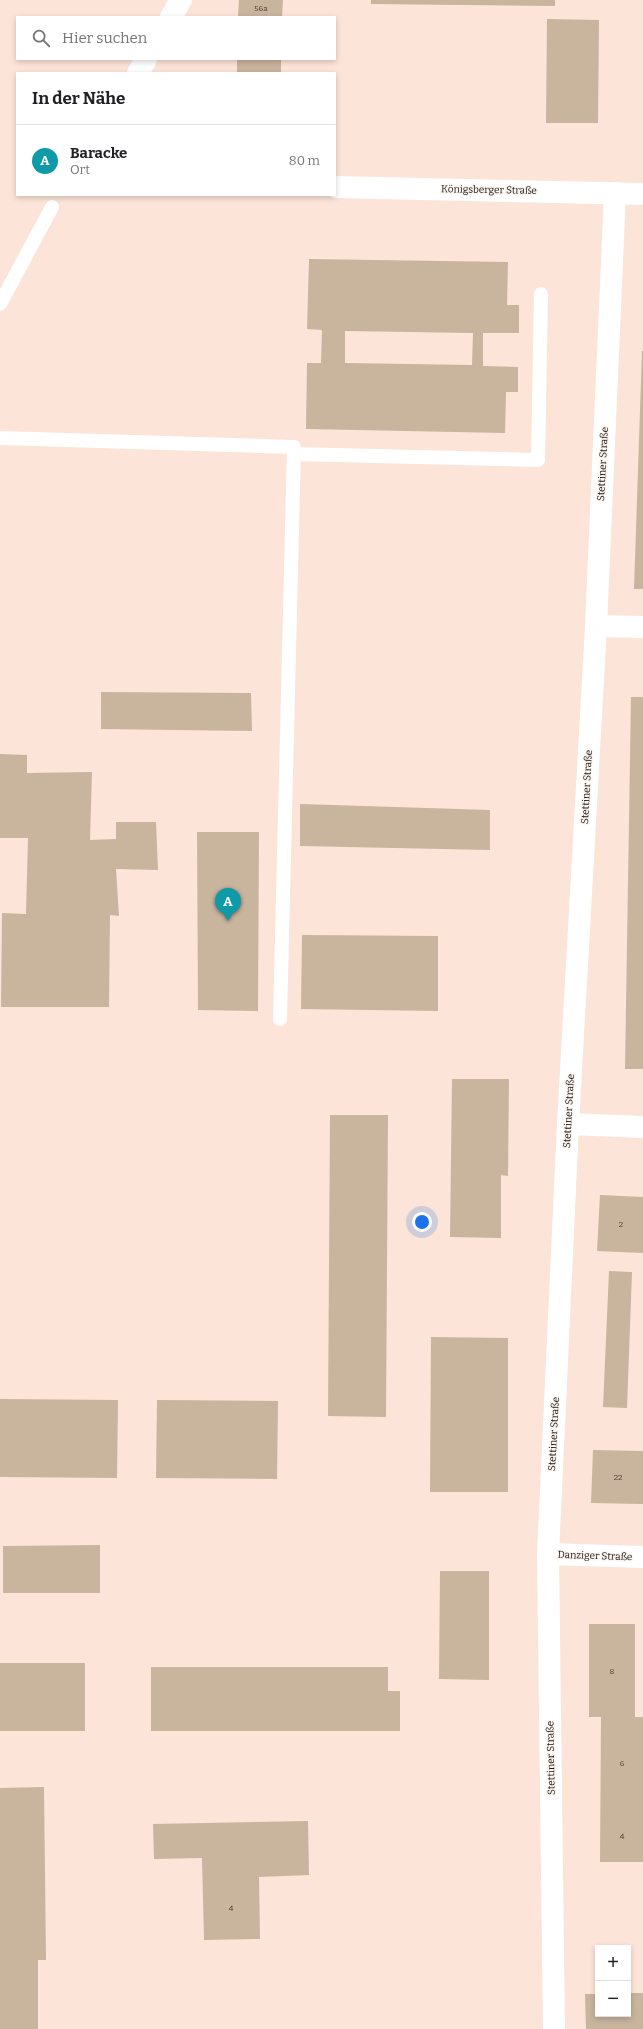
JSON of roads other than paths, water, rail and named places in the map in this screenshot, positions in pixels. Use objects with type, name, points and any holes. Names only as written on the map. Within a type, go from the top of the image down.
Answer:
[{"type":"street","points":[[172,16],[181,0]]},
{"type":"street","points":[[139,72],[145,60]]},
{"type":"street","name":"Königsberger Straße","points":[[336,186],[643,194]]},
{"type":"street","name":"Stettiner Straße","points":[[554,2029],[548,1554],[568,1124],[596,626],[615,193]]},
{"type":"street","points":[[596,626],[643,627]]},
{"type":"street","points":[[568,1124],[643,1127]]},
{"type":"street","name":"Danziger Straße","points":[[548,1554],[643,1557]]},
{"type":"lane","points":[[0,304],[52,207]]},
{"type":"lane","points":[[294,454],[538,460],[541,294]]},
{"type":"lane","points":[[0,438],[294,447],[280,1019]]},
{"type":"place","name":"Baracke","points":[[228,921]]}]
